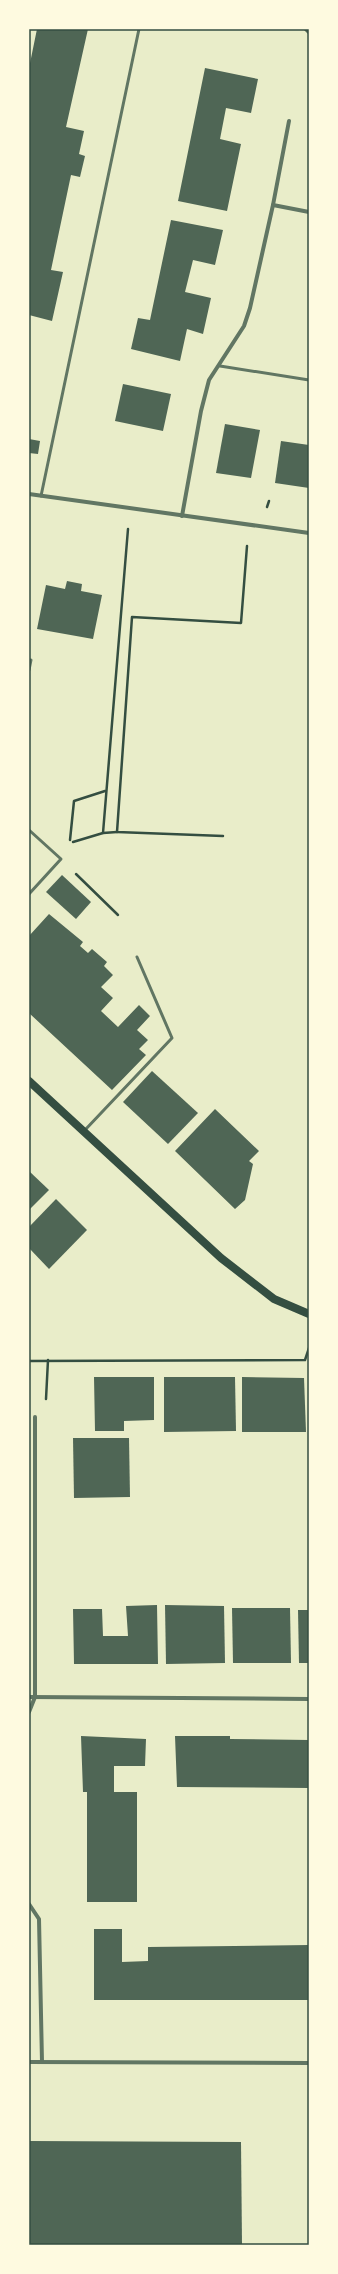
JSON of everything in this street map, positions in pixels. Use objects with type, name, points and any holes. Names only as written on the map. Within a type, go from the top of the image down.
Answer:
[{"type":"main road","points":[[29,1081],[221,1258],[274,1299],[309,1314]]},
{"type":"street","points":[[182,516],[201,411],[209,380],[220,366],[244,326],[273,205],[289,121]]},
{"type":"street","points":[[273,205],[309,212]]},
{"type":"street","points":[[29,494],[309,533]]},
{"type":"street","points":[[29,1712],[35,1698],[35,1417]]},
{"type":"street","points":[[29,1697],[309,1699]]},
{"type":"street","points":[[29,1904],[39,1918],[42,2062]]},
{"type":"street","points":[[29,2062],[309,2063]]},
{"type":"lane","points":[[41,496],[138,29]]},
{"type":"lane","points":[[220,366],[309,380]]},
{"type":"lane","points":[[29,660],[31,660],[29,670]]},
{"type":"lane","points":[[29,830],[61,859],[29,894]]},
{"type":"lane","points":[[84,1132],[172,1038],[136,956]]},
{"type":"path","points":[[103,833],[105,791],[128,529]]},
{"type":"path","points":[[117,832],[132,617],[241,624],[247,546]]},
{"type":"path","points":[[105,791],[74,801],[70,842],[103,833],[117,832],[223,836]]},
{"type":"path","points":[[61,859],[118,915]]},
{"type":"path","points":[[29,1361],[305,1360],[309,1348]]},
{"type":"path","points":[[35,1417],[47,1397],[48,1360]]},
{"type":"building","points":[[37,29],[88,29],[66,127],[84,131],[79,154],[85,156],[80,177],[71,175],[51,270],[63,272],[52,321],[29,315],[29,68]]},
{"type":"building","points":[[303,29],[309,29],[309,35]]},
{"type":"building","points":[[205,68],[258,79],[251,113],[226,108],[220,139],[241,144],[227,211],[178,201]]},
{"type":"building","points":[[171,220],[223,230],[215,265],[193,260],[185,292],[211,298],[203,334],[187,329],[180,361],[131,349],[138,318],[150,320]]},
{"type":"building","points":[[123,384],[171,394],[163,431],[115,421]]},
{"type":"building","points":[[225,424],[260,430],[251,478],[216,473]]},
{"type":"building","points":[[29,439],[40,441],[38,454],[29,453]]},
{"type":"building","points":[[281,441],[309,445],[309,488],[275,483]]},
{"type":"building","points":[[67,581],[82,584],[81,591],[102,595],[93,639],[37,629],[46,585],[65,589]]},
{"type":"building","points":[[62,875],[91,902],[76,919],[46,892]]},
{"type":"building","points":[[49,914],[83,942],[80,946],[88,953],[92,949],[107,962],[104,966],[113,975],[101,987],[113,998],[101,1011],[118,1027],[139,1005],[150,1016],[137,1030],[148,1040],[139,1049],[146,1055],[112,1090],[29,1013],[29,936]]},
{"type":"building","points":[[152,1071],[198,1113],[168,1144],[123,1102]]},
{"type":"building","points":[[215,1109],[259,1151],[249,1161],[253,1164],[245,1200],[235,1209],[175,1151]]},
{"type":"building","points":[[29,1171],[49,1190],[29,1210]]},
{"type":"building","points":[[56,1199],[87,1230],[49,1269],[29,1248],[29,1227]]},
{"type":"building","points":[[94,1377],[154,1377],[154,1420],[124,1421],[124,1431],[95,1431]]},
{"type":"building","points":[[164,1377],[235,1377],[236,1431],[164,1432]]},
{"type":"building","points":[[242,1377],[304,1378],[306,1432],[242,1432]]},
{"type":"building","points":[[73,1438],[129,1438],[130,1497],[74,1498]]},
{"type":"building","points":[[157,1605],[158,1664],[74,1664],[73,1609],[102,1609],[103,1636],[128,1636],[126,1606]]},
{"type":"building","points":[[165,1605],[224,1606],[225,1663],[166,1664]]},
{"type":"building","points":[[232,1608],[290,1608],[291,1663],[233,1663]]},
{"type":"building","points":[[298,1610],[309,1610],[309,1663],[299,1663]]},
{"type":"building","points":[[81,1736],[146,1739],[145,1766],[114,1766],[114,1792],[137,1792],[137,1902],[87,1902],[87,1792],[83,1792]]},
{"type":"building","points":[[175,1736],[230,1736],[230,1739],[309,1740],[309,1788],[177,1787]]},
{"type":"building","points":[[94,1929],[122,1929],[122,1962],[148,1961],[148,1947],[309,1945],[309,2000],[94,2000]]},
{"type":"building","points":[[29,2141],[241,2142],[242,2245],[29,2245]]}]
